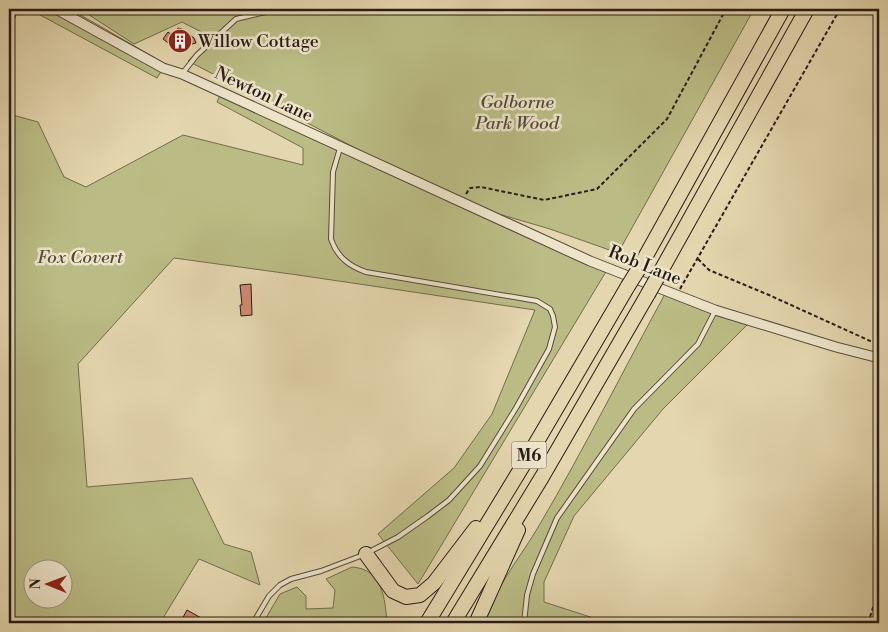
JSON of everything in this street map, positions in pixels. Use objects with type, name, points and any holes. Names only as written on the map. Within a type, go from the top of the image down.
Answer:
[{"type":"highway","name":"M6","points":[[427,623],[522,467],[638,270],[783,9]]},
{"type":"highway","name":"M6","points":[[453,623],[542,477],[648,294],[807,9]]},
{"type":"highway","points":[[366,554],[394,591],[406,597],[420,595],[434,584],[522,467]]},
{"type":"highway","points":[[478,623],[542,477]]},
{"type":"street","name":"Newton Lane","points":[[56,9],[163,68],[182,74],[408,178]]},
{"type":"street","name":"Rob Lane","points":[[408,178],[558,247],[715,310],[836,347],[879,358]]},
{"type":"lane","points":[[9,28],[15,9]]},
{"type":"lane","points":[[182,74],[197,55],[236,19],[274,10],[300,9]]},
{"type":"lane","points":[[253,623],[270,596],[280,585],[291,579],[321,571],[366,554],[398,536],[449,500],[480,466],[516,408],[549,349],[555,327],[550,310],[537,301],[366,272],[349,264],[334,248],[331,239],[333,172],[340,147]]},
{"type":"lane","points":[[524,623],[533,574],[556,518],[634,409],[698,344],[715,310]]},
{"type":"path","points":[[461,203],[470,188],[481,187],[544,200],[597,189],[667,119],[726,9]]},
{"type":"path","points":[[677,295],[840,9]]},
{"type":"path","points":[[698,259],[709,270],[879,345]]},
{"type":"path","points":[[868,623],[879,589]]},
{"type":"green space","points":[[29,9],[70,9],[166,64],[157,78]]},
{"type":"green space","points":[[80,9],[754,9],[618,253],[550,229],[468,205],[610,265],[418,584],[378,534],[454,468],[492,414],[535,310],[174,258],[78,364],[87,487],[192,478],[224,544],[251,552],[260,585],[199,559],[160,623],[9,623],[9,114],[38,122],[64,177],[86,187],[183,135],[303,165],[303,148],[217,102],[221,93],[442,193],[188,61],[211,37],[182,22],[134,44]]},
{"type":"green space","points":[[665,294],[748,324],[663,409],[574,516],[544,582],[544,602],[609,623],[485,623],[489,609],[502,584],[556,496]]},
{"type":"green space","points":[[352,567],[370,573],[376,579],[383,595],[387,623],[263,623],[280,594],[297,587],[306,596],[306,609],[333,608],[335,590],[326,579]]},
{"type":"building","name":"Willow Cottage","points":[[178,28],[194,38],[196,43],[188,45],[181,53],[163,39],[168,32],[172,35]]},
{"type":"building","points":[[251,284],[252,315],[241,316],[240,285]]},
{"type":"building","points":[[187,610],[210,623],[180,623]]},
{"type":"place","name":"Willow Cottage","points":[[180,41]]},
{"type":"park label","name":"Golborne Park Wood","points":[[517,112]]},
{"type":"park label","name":"Fox Covert","points":[[80,257]]}]
